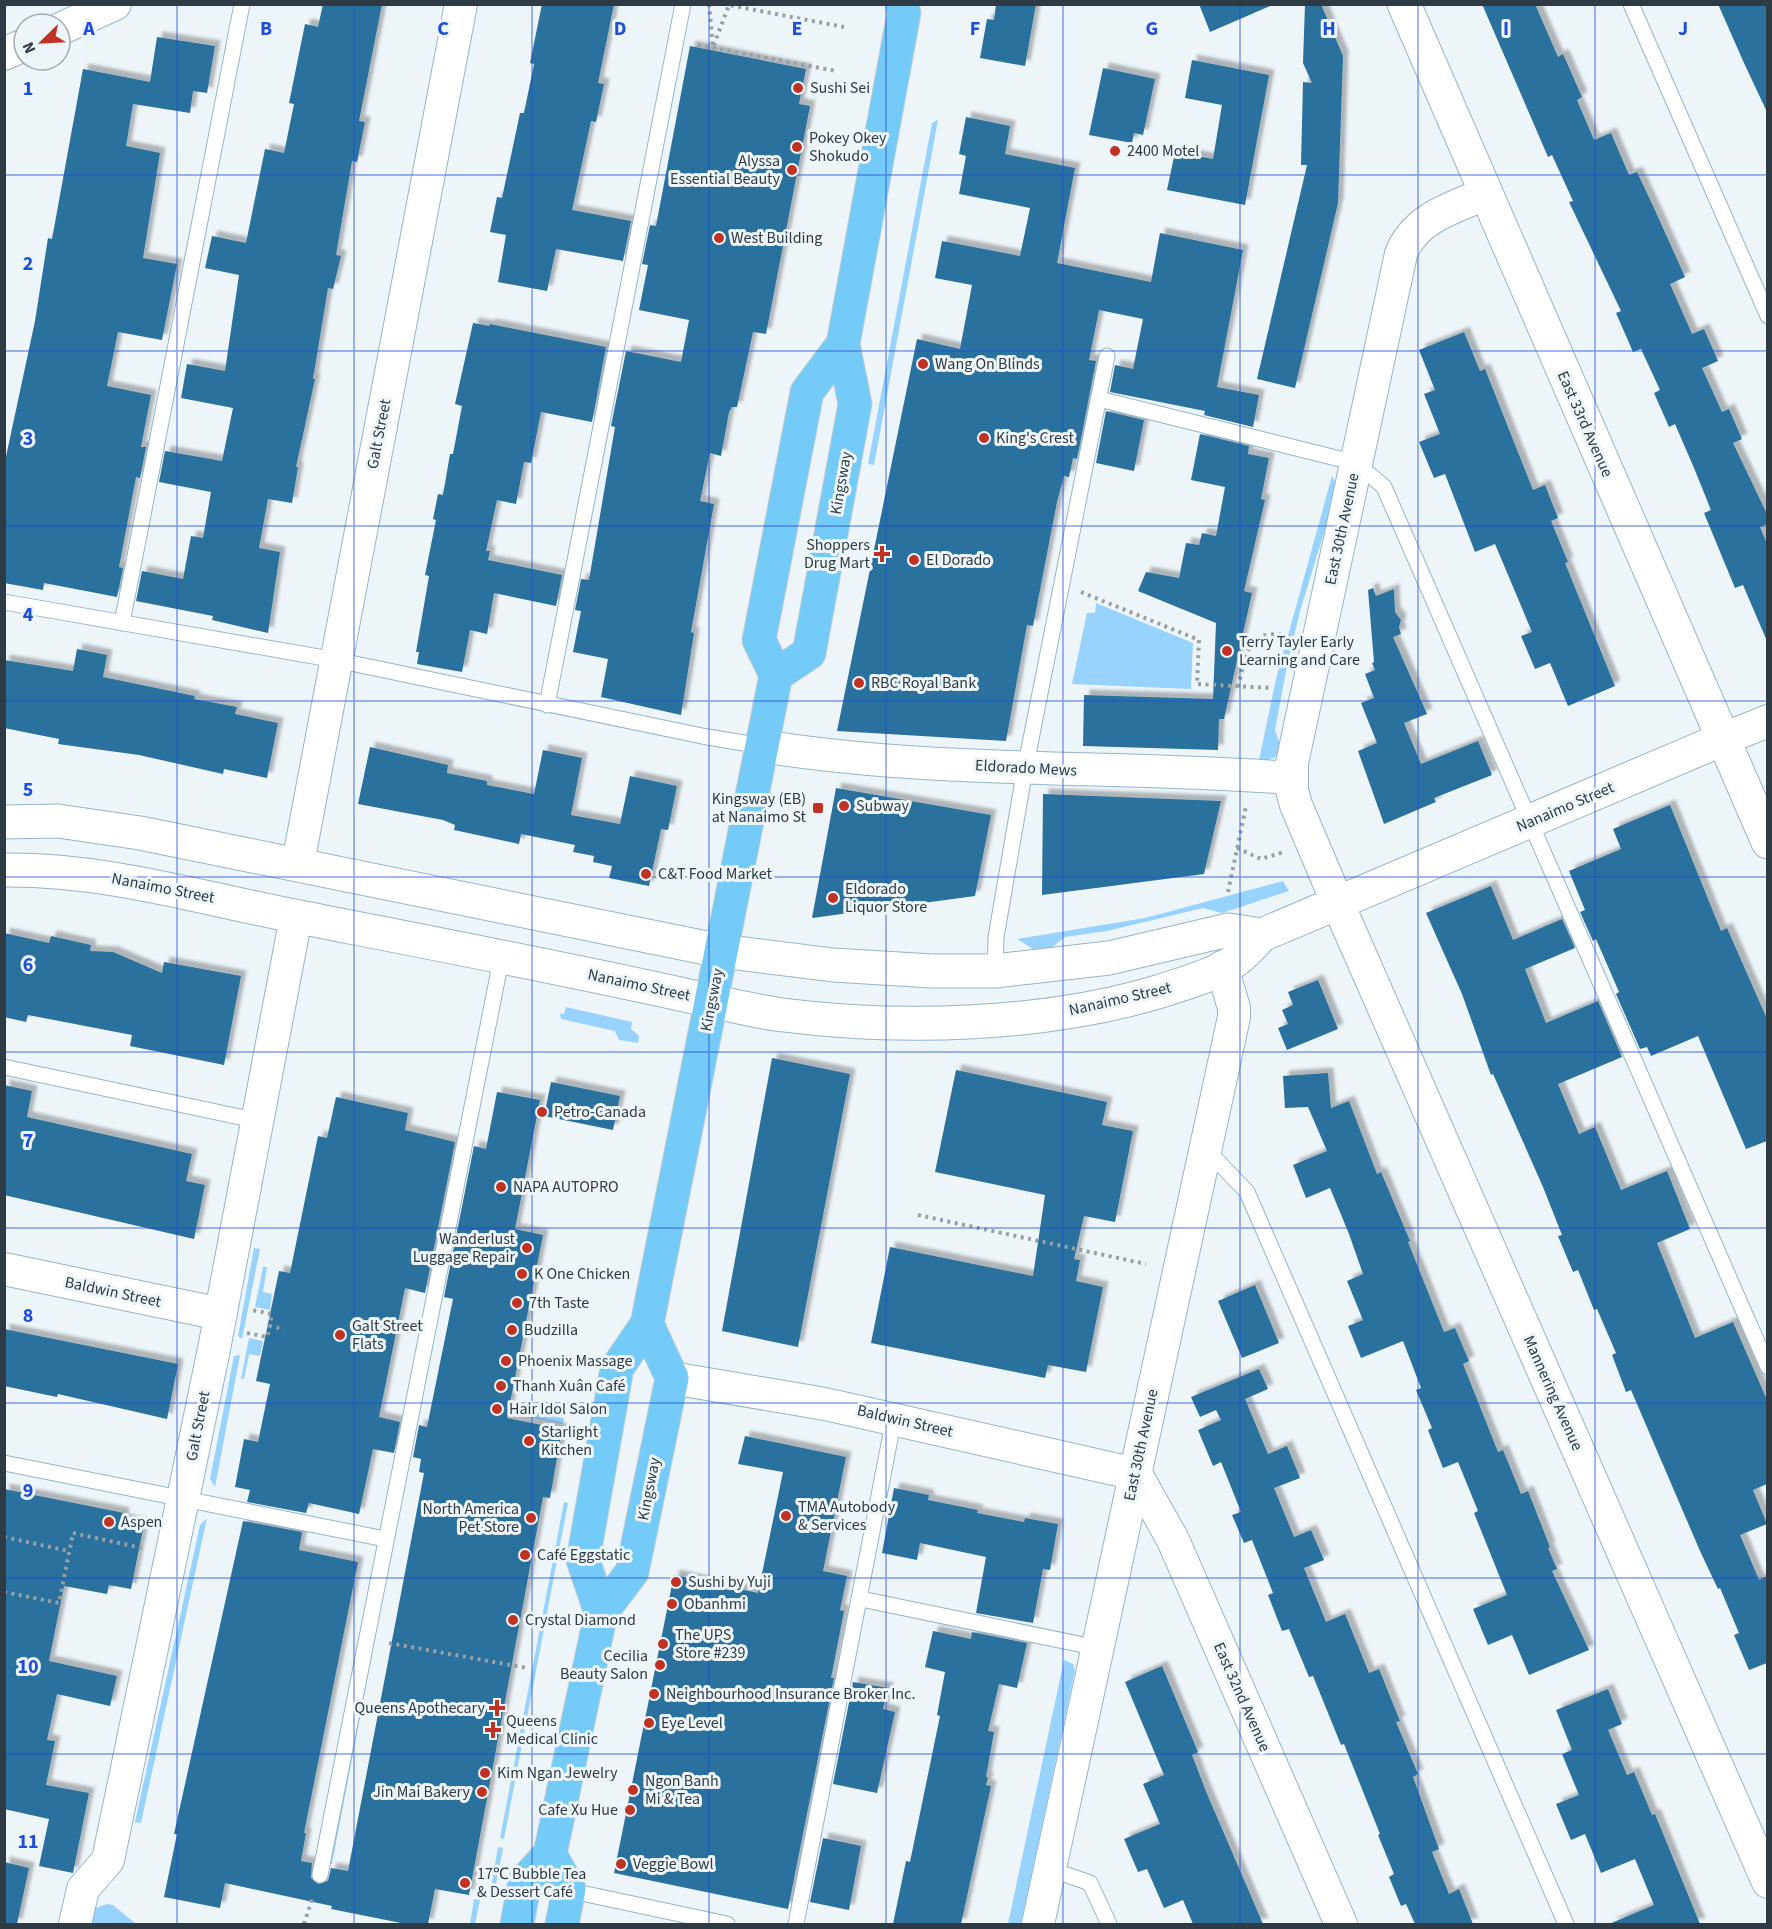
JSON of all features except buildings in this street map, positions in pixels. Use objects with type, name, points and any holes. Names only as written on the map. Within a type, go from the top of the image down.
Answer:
[{"type":"main road","name":"Kingsway","points":[[776,675],[809,653],[855,404],[843,344],[906,7]]},
{"type":"main road","name":"Kingsway","points":[[601,1613],[583,1560],[616,1368],[647,1324],[776,675],[759,640],[807,392],[843,344]]},
{"type":"main road","points":[[647,1324],[672,1378]]},
{"type":"main road","name":"Kingsway","points":[[550,1854],[601,1613],[632,1572],[672,1378]]},
{"type":"main road","points":[[517,1924],[525,1881],[550,1854],[569,1889],[562,1924]]},
{"type":"street","points":[[72,24],[116,4]]},
{"type":"street","name":"Galt Street","points":[[297,863],[461,4]]},
{"type":"street","name":"East 33rd Avenue","points":[[1404,4],[1767,842]]},
{"type":"street","name":"East 30th Avenue","points":[[1338,904],[1296,805],[1291,778],[1356,463],[1388,313],[1406,242],[1419,226],[1485,194]]},
{"type":"street","name":"Nanaimo Street","points":[[4,870],[36,870],[129,879],[296,917],[502,955],[782,1015],[844,1020],[986,1020],[1064,1012],[1116,1003],[1189,982],[1236,960],[1262,935],[1767,721]]},
{"type":"street","name":"Eldorado Mews","points":[[762,746],[827,756],[1025,768],[1291,778]]},
{"type":"street","points":[[4,822],[58,821],[140,833],[297,863],[721,951],[834,965],[932,971],[994,971],[1109,958],[1228,930],[1262,935]]},
{"type":"street","name":"Mannering Avenue","points":[[1338,904],[1767,1882]]},
{"type":"street","name":"Galt Street","points":[[75,1924],[83,1889],[108,1860],[184,1500],[236,1312],[259,1121],[296,917]]},
{"type":"street","name":"East 30th Avenue","points":[[1038,1924],[1234,1008],[1222,967]]},
{"type":"street","name":"Baldwin Street","points":[[4,1269],[236,1312]]},
{"type":"street","name":"Baldwin Street","points":[[672,1378],[894,1419],[1136,1474]]},
{"type":"street","name":"East 32nd Avenue","points":[[1136,1474],[1173,1540],[1341,1924]]},
{"type":"lane","points":[[122,623],[242,4]]},
{"type":"lane","points":[[547,705],[683,4]]},
{"type":"lane","points":[[1631,4],[1767,316]]},
{"type":"lane","points":[[994,971],[996,937],[1025,768],[1107,356]]},
{"type":"lane","points":[[1099,399],[1356,463],[1384,487],[1532,822],[1767,1367]]},
{"type":"lane","points":[[4,602],[336,660],[547,705],[762,746]]},
{"type":"lane","points":[[320,1875],[502,955]]},
{"type":"lane","points":[[4,1067],[259,1121]]},
{"type":"lane","points":[[1205,1148],[1247,1191],[1566,1924]]},
{"type":"lane","points":[[796,1924],[861,1599],[894,1419]]},
{"type":"lane","points":[[4,1463],[385,1539]]},
{"type":"lane","points":[[861,1599],[1098,1648]]},
{"type":"lane","points":[[1050,1869],[1090,1883],[1109,1924]]},
{"type":"lane","points":[[525,1881],[727,1924]]},
{"type":"path","points":[[709,4],[713,47]]},
{"type":"path","points":[[713,47],[729,5],[844,27]]},
{"type":"path","points":[[676,41],[836,71]]},
{"type":"path","points":[[1091,594],[1199,640],[1197,684],[1271,688]]},
{"type":"path","points":[[1238,687],[1248,649],[1254,641],[1263,635],[1284,635]]},
{"type":"path","points":[[1228,892],[1252,775]]},
{"type":"path","points":[[1237,848],[1261,859],[1285,851]]},
{"type":"path","points":[[918,1215],[1146,1264]]},
{"type":"path","points":[[236,1312],[272,1314],[267,1337],[247,1332]]},
{"type":"path","points":[[269,1326],[284,1329]]},
{"type":"path","points":[[4,1592],[59,1603],[73,1533],[172,1554]]},
{"type":"path","points":[[4,1537],[69,1551]]},
{"type":"path","points":[[388,1642],[527,1668]]},
{"type":"path","points":[[304,1924],[320,1875]]},
{"type":"shaded area","points":[[938,120],[874,465],[868,464],[932,123]]},
{"type":"shaded area","points":[[1332,476],[1336,484],[1287,666],[1275,730],[1280,744],[1277,756],[1258,765],[1276,679]]},
{"type":"shaded area","points":[[1096,603],[1193,643],[1191,689],[1072,684],[1087,613],[1095,613]]},
{"type":"shaded area","points":[[1283,881],[1289,891],[1222,913],[1203,908],[1107,931],[1065,937],[1050,949],[1036,951],[1017,939],[1145,918]]},
{"type":"shaded area","points":[[566,1007],[632,1022],[631,1029],[639,1036],[638,1043],[619,1040],[615,1031],[561,1019],[560,1013],[564,1014]]},
{"type":"shaded area","points":[[254,1248],[260,1249],[242,1339],[238,1336]]},
{"type":"shaded area","points":[[263,1267],[267,1267],[263,1292],[272,1294],[270,1310],[255,1307]]},
{"type":"shaded area","points":[[249,1338],[263,1341],[260,1356],[249,1354],[244,1379],[241,1379]]},
{"type":"shaded area","points":[[240,1355],[215,1487],[210,1479],[234,1356]]},
{"type":"shaded area","points":[[523,1410],[564,1418],[563,1424],[522,1416]]},
{"type":"shaded area","points":[[564,1502],[568,1503],[504,1839],[500,1838]]},
{"type":"shaded area","points":[[207,1518],[141,1823],[135,1822],[200,1525]]},
{"type":"shaded area","points":[[369,1653],[372,1654],[332,1864],[329,1864]]},
{"type":"shaded area","points":[[1064,1660],[1073,1664],[1075,1670],[1021,1924],[1008,1924]]},
{"type":"shaded area","points":[[498,1847],[503,1848],[493,1900],[489,1900]]},
{"type":"shaded area","points":[[474,1899],[480,1900],[475,1924],[470,1924]]},
{"type":"shaded area","points":[[107,1904],[113,1905],[136,1924],[84,1924],[90,1910]]},
{"type":"place","name":"Sushi Sei","points":[[798,88]]},
{"type":"place","name":"Pokey Okey Shokudo","points":[[797,147]]},
{"type":"place","name":"2400 Motel","points":[[1115,151]]},
{"type":"place","name":"Alyssa Essential Beauty","points":[[792,170]]},
{"type":"place","name":"West Building","points":[[719,238]]},
{"type":"place","name":"Wang On Blinds","points":[[923,364]]},
{"type":"place","name":"King's Crest","points":[[984,438]]},
{"type":"place","name":"Shoppers Drug Mart","points":[[882,554]]},
{"type":"place","name":"El Dorado","points":[[914,560]]},
{"type":"place","name":"Terry Tayler Early Learning and Care","points":[[1227,651]]},
{"type":"place","name":"RBC Royal Bank","points":[[859,683]]},
{"type":"place","name":"Subway","points":[[844,806]]},
{"type":"place","name":"Kingsway (EB) at Nanaimo St","points":[[818,808]]},
{"type":"place","name":"C&T Food Market","points":[[646,874]]},
{"type":"place","name":"Eldorado Liquor Store","points":[[833,898]]},
{"type":"place","name":"Petro-Canada","points":[[542,1112]]},
{"type":"place","name":"NAPA AUTOPRO","points":[[501,1187]]},
{"type":"place","name":"Wanderlust Luggage Repair","points":[[527,1248]]},
{"type":"place","name":"K One Chicken","points":[[522,1274]]},
{"type":"place","name":"7th Taste","points":[[517,1303]]},
{"type":"place","name":"Budzilla","points":[[512,1330]]},
{"type":"place","name":"Galt Street Flats","points":[[340,1335]]},
{"type":"place","name":"Phoenix Massage","points":[[506,1361]]},
{"type":"place","name":"Thanh Xuân Café","points":[[501,1386]]},
{"type":"place","name":"Hair Idol Salon","points":[[497,1409]]},
{"type":"place","name":"Starlight Kitchen","points":[[529,1441]]},
{"type":"place","name":"TMA Autobody & Services","points":[[786,1516]]},
{"type":"place","name":"North America Pet Store","points":[[531,1518]]},
{"type":"place","name":"Aspen","points":[[109,1522]]},
{"type":"place","name":"Café Eggstatic","points":[[525,1555]]},
{"type":"place","name":"Sushi by Yuji","points":[[676,1582]]},
{"type":"place","name":"Obanhmi","points":[[672,1604]]},
{"type":"place","name":"Crystal Diamond","points":[[513,1620]]},
{"type":"place","name":"The UPS Store #239","points":[[663,1644]]},
{"type":"place","name":"Cecilia Beauty Salon","points":[[660,1665]]},
{"type":"place","name":"Neighbourhood Insurance Broker Inc.","points":[[654,1694]]},
{"type":"place","name":"Queens Apothecary","points":[[497,1708]]},
{"type":"place","name":"Eye Level","points":[[649,1723]]},
{"type":"place","name":"Queens Medical Clinic","points":[[493,1730]]},
{"type":"place","name":"Kim Ngan Jewelry","points":[[485,1773]]},
{"type":"place","name":"Ngon Banh Mi & Tea","points":[[633,1790]]},
{"type":"place","name":"Jin Mai Bakery","points":[[482,1792]]},
{"type":"place","name":"Cafe Xu Hue","points":[[630,1810]]},
{"type":"place","name":"Veggie Bowl","points":[[621,1864]]},
{"type":"place","name":"17℃ Bubble Tea & Dessert Café","points":[[465,1883]]}]
